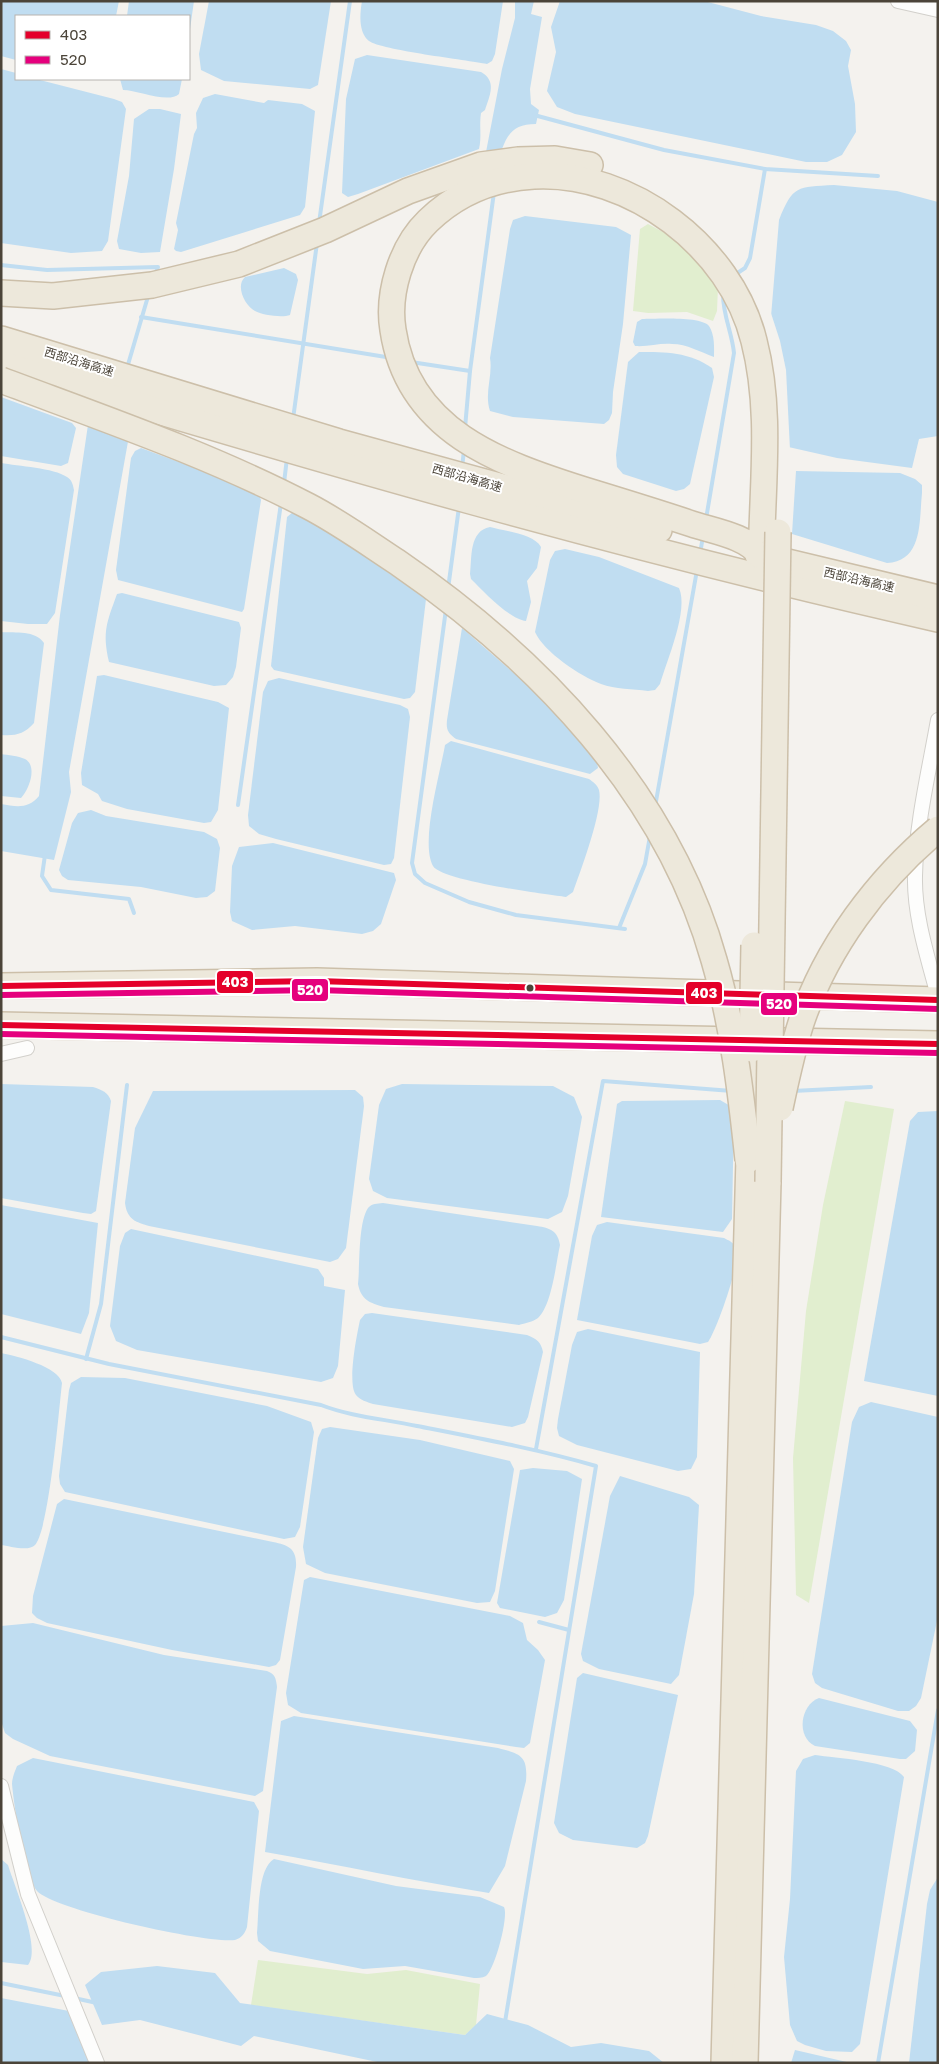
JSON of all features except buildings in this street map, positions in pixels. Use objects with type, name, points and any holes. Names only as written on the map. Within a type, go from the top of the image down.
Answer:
[{"type":"highway","points":[[1,293],[53,296],[152,285],[239,264],[325,230],[408,191],[481,165],[518,160],[555,159],[592,165],[626,176],[656,192],[686,212],[710,234],[731,259],[748,285],[770,341],[776,369],[781,419],[768,1182],[753,1352],[724,2063]]},
{"type":"highway","points":[[745,2063],[753,1352],[748,1160],[765,422],[759,365],[754,338],[732,289],[702,250],[653,208],[595,183],[574,178],[534,176],[495,182],[457,197],[426,223],[407,252],[394,283],[391,318],[396,352],[405,376],[439,419],[460,437],[488,455],[523,470],[721,533],[754,547],[760,555]]},
{"type":"highway","name":"西部沿海高速","points":[[1,339],[339,442],[574,508],[938,598]]},
{"type":"highway","name":"西部沿海高速","points":[[1,364],[231,434],[521,516],[814,591],[938,619]]},
{"type":"highway","points":[[1,380],[172,444],[309,507],[374,547],[436,589],[495,639],[552,692],[605,750],[649,815],[686,885],[714,958],[728,1020],[742,1100],[748,1160]]},
{"type":"highway","points":[[768,1182],[788,1069],[802,1022],[816,987],[839,942],[871,896],[910,852],[938,829]]},
{"type":"highway","points":[[1,986],[317,981],[938,1000]]},
{"type":"highway","points":[[1,1025],[938,1044]]},
{"type":"street","points":[[898,1],[938,10]]},
{"type":"street","points":[[938,720],[922,806],[915,876],[925,946],[938,996]]},
{"type":"street","points":[[1,1054],[27,1048]]},
{"type":"street","points":[[1,1786],[28,1894],[97,2063]]},
{"type":"green space","points":[[648,224],[678,240],[718,287],[717,311],[713,321],[687,312],[648,313],[633,311],[640,229]]},
{"type":"green space","points":[[845,1101],[894,1109],[809,1603],[796,1595],[793,1458],[806,1311],[823,1205]]},
{"type":"green space","points":[[258,1960],[367,1974],[406,1970],[480,1984],[476,2025],[465,2035],[251,2005]]},
{"type":"water","points":[[1,1],[119,1],[116,15],[15,15],[15,60],[1,56]]},
{"type":"water","points":[[129,1],[194,1],[190,29],[190,15],[127,15]]},
{"type":"water","points":[[209,1],[331,1],[318,85],[310,89],[224,81],[201,70],[199,54]]},
{"type":"water","points":[[362,1],[503,1],[495,54],[492,61],[487,64],[425,54],[390,48],[369,41],[361,28]]},
{"type":"water","points":[[515,1],[534,1],[531,14],[542,17],[530,89],[531,104],[539,110],[536,124],[518,127],[507,138],[502,149],[486,152],[502,69],[515,18]]},
{"type":"water","points":[[560,1],[704,1],[761,16],[816,25],[833,31],[846,41],[851,50],[848,66],[855,104],[856,132],[842,155],[827,162],[806,162],[575,114],[557,107],[547,91],[556,52],[551,27]]},
{"type":"water","points":[[367,55],[481,72],[486,76],[491,84],[491,89],[485,110],[481,113],[479,149],[358,194],[348,197],[342,193],[346,99],[355,59]]},
{"type":"water","points":[[1,69],[15,73],[15,80],[40,80],[122,102],[126,109],[108,241],[102,251],[71,253],[1,243]]},
{"type":"water","points":[[120,80],[182,80],[179,94],[174,97],[160,97],[123,90]]},
{"type":"water","points":[[215,94],[264,103],[268,100],[302,104],[315,111],[305,207],[300,215],[181,252],[176,251],[174,249],[178,230],[176,223],[194,134],[197,128],[196,113],[203,98]]},
{"type":"water","points":[[149,109],[160,109],[181,114],[160,252],[141,253],[119,249],[117,241],[129,176],[134,119]]},
{"type":"water","points":[[834,185],[897,191],[938,202],[938,436],[919,439],[912,468],[837,458],[784,446],[765,389],[779,220],[788,200],[798,190],[812,186]]},
{"type":"water","points":[[525,216],[616,227],[631,235],[612,413],[609,420],[604,424],[513,417],[490,411],[488,398],[490,358],[510,229],[513,220]]},
{"type":"water","points":[[284,268],[296,274],[298,280],[290,315],[267,315],[251,308],[242,296],[241,285],[245,277]]},
{"type":"water","points":[[642,319],[688,319],[704,323],[709,326],[712,333],[714,357],[678,344],[635,346],[633,342],[637,322]]},
{"type":"water","points":[[639,352],[677,354],[695,359],[712,368],[714,377],[690,484],[684,489],[676,491],[623,474],[617,467],[616,455],[628,362]]},
{"type":"water","points":[[1,397],[72,423],[76,428],[68,463],[61,466],[1,456]]},
{"type":"water","points":[[89,418],[129,436],[69,772],[71,792],[54,860],[1,851],[1,804],[22,806],[31,803],[39,796],[60,615]]},
{"type":"water","points":[[141,448],[259,495],[261,500],[242,612],[118,580],[116,570],[131,458],[135,451]]},
{"type":"water","points":[[1,463],[54,471],[69,478],[73,486],[74,490],[55,613],[47,624],[1,621]]},
{"type":"water","points":[[796,471],[900,473],[915,479],[922,485],[922,493],[919,527],[913,548],[899,561],[887,563],[792,534]]},
{"type":"water","points":[[293,512],[342,540],[426,599],[415,692],[410,698],[404,699],[274,670],[271,666],[287,517]]},
{"type":"water","points":[[490,527],[525,536],[541,547],[537,568],[527,581],[531,602],[526,621],[504,610],[471,579],[472,553],[475,539],[483,529]]},
{"type":"water","points":[[565,549],[599,557],[679,588],[681,609],[679,622],[660,684],[655,690],[624,689],[601,684],[583,675],[554,655],[540,640],[535,632],[550,560],[555,551]]},
{"type":"water","points":[[122,593],[239,622],[241,628],[233,677],[226,685],[214,686],[109,662],[106,642],[107,627],[117,594]]},
{"type":"water","points":[[462,628],[530,687],[566,723],[597,762],[598,768],[590,774],[456,739],[451,735],[447,729],[447,720]]},
{"type":"water","points":[[1,632],[30,634],[36,636],[44,643],[34,723],[27,730],[19,734],[1,735]]},
{"type":"water","points":[[104,675],[218,702],[229,708],[218,810],[211,822],[204,823],[127,809],[102,801],[98,794],[82,785],[81,773],[97,676]]},
{"type":"water","points":[[279,678],[400,705],[408,709],[410,717],[394,858],[391,864],[384,865],[276,839],[259,834],[249,826],[248,815],[263,692],[268,681]]},
{"type":"water","points":[[451,741],[589,779],[596,785],[599,790],[600,799],[595,825],[573,892],[566,897],[495,886],[455,877],[440,872],[433,866],[429,841],[432,807],[445,745]]},
{"type":"water","points":[[1,754],[16,756],[29,762],[32,772],[31,778],[27,790],[21,798],[1,796]]},
{"type":"water","points":[[91,810],[106,816],[204,832],[217,839],[220,848],[215,891],[207,897],[196,898],[141,887],[68,880],[62,876],[59,870],[72,823],[78,813]]},
{"type":"water","points":[[273,843],[394,873],[396,880],[381,924],[373,931],[362,934],[295,926],[252,930],[232,921],[230,912],[232,866],[239,847]]},
{"type":"water","points":[[1,1084],[93,1087],[102,1090],[108,1095],[111,1101],[96,1211],[91,1214],[83,1213],[1,1198]]},
{"type":"water","points":[[402,1084],[553,1086],[574,1097],[582,1117],[568,1196],[562,1212],[548,1219],[387,1198],[373,1191],[369,1179],[379,1105],[386,1089]]},
{"type":"water","points":[[355,1090],[363,1097],[364,1106],[346,1248],[338,1259],[330,1262],[149,1226],[132,1219],[128,1213],[125,1203],[135,1128],[153,1091]]},
{"type":"water","points":[[720,1100],[732,1107],[734,1113],[732,1219],[723,1232],[601,1217],[617,1104],[622,1101]]},
{"type":"water","points":[[938,1111],[938,1396],[864,1381],[910,1121],[918,1112]]},
{"type":"water","points":[[383,1203],[537,1226],[553,1231],[560,1245],[550,1294],[543,1312],[538,1318],[519,1325],[384,1307],[367,1300],[361,1294],[358,1284],[362,1224],[370,1206]]},
{"type":"water","points":[[1,1205],[98,1223],[89,1313],[81,1334],[1,1314]]},
{"type":"water","points":[[607,1222],[724,1238],[734,1245],[737,1251],[735,1270],[717,1324],[708,1342],[700,1344],[577,1320],[592,1236],[597,1225]]},
{"type":"water","points":[[131,1229],[318,1269],[324,1278],[324,1286],[345,1290],[338,1366],[333,1378],[321,1382],[137,1350],[116,1341],[110,1326],[120,1246],[125,1233]]},
{"type":"water","points":[[372,1313],[527,1335],[536,1340],[540,1343],[543,1352],[525,1423],[512,1427],[364,1401],[356,1395],[353,1389],[355,1347],[360,1320],[365,1314]]},
{"type":"water","points":[[588,1329],[700,1352],[697,1457],[691,1469],[678,1471],[577,1445],[559,1436],[557,1428],[558,1419],[572,1345],[577,1332]]},
{"type":"water","points":[[1,1353],[46,1367],[59,1377],[62,1383],[53,1468],[45,1517],[35,1545],[28,1548],[1,1545]]},
{"type":"water","points":[[81,1377],[125,1378],[267,1406],[311,1422],[314,1432],[300,1527],[295,1537],[284,1539],[65,1492],[60,1484],[59,1476],[69,1390],[71,1383]]},
{"type":"water","points":[[871,1402],[938,1417],[938,1616],[921,1698],[916,1706],[909,1711],[898,1711],[822,1688],[815,1683],[812,1674],[852,1422],[859,1407]]},
{"type":"water","points":[[330,1427],[420,1440],[510,1461],[514,1469],[495,1591],[490,1602],[477,1603],[325,1573],[306,1564],[303,1547],[318,1438],[322,1429]]},
{"type":"water","points":[[533,1468],[567,1471],[582,1479],[564,1600],[557,1613],[545,1617],[500,1608],[497,1603],[520,1470]]},
{"type":"water","points":[[620,1476],[689,1497],[699,1505],[694,1594],[679,1675],[671,1684],[599,1669],[583,1661],[581,1654],[610,1496]]},
{"type":"water","points":[[64,1499],[288,1546],[295,1556],[296,1567],[280,1660],[276,1665],[269,1667],[172,1650],[47,1623],[37,1618],[32,1613],[33,1596],[57,1504]]},
{"type":"water","points":[[310,1577],[510,1616],[523,1623],[527,1640],[545,1660],[530,1743],[524,1748],[516,1747],[301,1713],[288,1705],[286,1693],[304,1580]]},
{"type":"water","points":[[33,1623],[164,1655],[267,1671],[272,1674],[276,1679],[277,1687],[263,1791],[255,1796],[50,1756],[13,1739],[5,1733],[1,1721],[1,1626]]},
{"type":"water","points":[[583,1673],[678,1695],[648,1836],[645,1843],[637,1848],[573,1840],[559,1833],[554,1823],[577,1678]]},
{"type":"water","points":[[819,1698],[910,1721],[917,1730],[915,1751],[906,1759],[900,1759],[815,1746],[805,1736],[803,1721],[808,1707]]},
{"type":"water","points":[[294,1716],[498,1748],[521,1757],[526,1766],[526,1781],[505,1866],[489,1893],[265,1852],[281,1721]]},
{"type":"water","points":[[815,1755],[876,1764],[888,1767],[904,1777],[860,2044],[852,2052],[826,2051],[805,2045],[797,2041],[790,2025],[784,1957],[790,1899],[796,1771],[803,1759]]},
{"type":"water","points":[[33,1758],[254,1802],[259,1811],[247,1927],[243,1935],[235,1940],[219,1940],[132,1924],[71,1907],[49,1899],[37,1891],[32,1883],[24,1856],[12,1784],[17,1766]]},
{"type":"water","points":[[1,1859],[8,1865],[26,1917],[32,1946],[28,1965],[1,1962]]},
{"type":"water","points":[[274,1859],[396,1886],[480,1897],[504,1907],[505,1921],[503,1931],[490,1971],[484,1977],[474,1978],[405,1966],[363,1969],[270,1951],[258,1941],[257,1933],[260,1893],[264,1872],[268,1864]]},
{"type":"water","points":[[938,1877],[938,2063],[909,2063],[927,1904],[930,1890]]},
{"type":"water","points":[[157,1966],[215,1973],[240,2003],[465,2035],[487,2014],[528,2025],[571,2047],[601,2043],[649,2051],[664,2063],[382,2063],[254,2036],[241,2046],[140,2020],[102,2025],[85,1985],[101,1972]]},
{"type":"water","points":[[1,1998],[69,2011],[99,2063],[1,2063]]},
{"type":"water","points":[[795,2050],[851,2063],[791,2063]]},
{"type":"pier","points":[[769,307],[780,341],[786,370],[790,450],[782,447],[762,389]]},
{"type":"pier","points":[[1,396],[73,420],[75,423]]},
{"type":"waterway","points":[[319,223],[350,1]]},
{"type":"waterway","points":[[534,115],[664,150],[765,169],[878,176]]},
{"type":"waterway","points":[[733,276],[745,268],[750,258],[765,169]]},
{"type":"waterway","points":[[465,428],[470,371],[494,192]]},
{"type":"waterway","points":[[293,419],[317,243]]},
{"type":"waterway","points":[[1,265],[47,270],[158,267],[155,275]]},
{"type":"waterway","points":[[127,368],[149,293]]},
{"type":"waterway","points":[[706,519],[734,353],[724,310],[723,295]]},
{"type":"waterway","points":[[141,317],[392,358]]},
{"type":"waterway","points":[[411,362],[470,371]]},
{"type":"waterway","points":[[462,468],[464,450]]},
{"type":"waterway","points":[[284,483],[287,458]]},
{"type":"waterway","points":[[238,805],[281,503]]},
{"type":"waterway","points":[[448,589],[459,507]]},
{"type":"waterway","points":[[700,554],[703,536]]},
{"type":"waterway","points":[[655,807],[697,570]]},
{"type":"waterway","points":[[446,609],[412,863],[415,874],[425,883],[469,902],[516,915],[625,929]]},
{"type":"waterway","points":[[619,928],[645,864],[650,836]]},
{"type":"waterway","points":[[45,855],[42,876],[51,890],[129,899],[134,913]]},
{"type":"waterway","points":[[536,1449],[603,1081],[732,1091]]},
{"type":"waterway","points":[[86,1359],[101,1304],[127,1085]]},
{"type":"waterway","points":[[793,1091],[871,1087]]},
{"type":"waterway","points":[[1,1337],[109,1364],[321,1405],[357,1415],[485,1439],[596,1466],[505,2022]]},
{"type":"waterway","points":[[539,1622],[569,1630]]},
{"type":"waterway","points":[[878,2063],[938,1710]]},
{"type":"waterway","points":[[1,1983],[65,1996]]},
{"type":"waterway","points":[[74,1998],[97,2003]]},
{"type":"transit line","name":"403","points":[[1,986],[317,981],[938,1000]]},
{"type":"transit line","name":"520","points":[[1,995],[317,990],[938,1009]]},
{"type":"transit line","name":"403","points":[[1,1025],[938,1044]]},
{"type":"transit line","name":"520","points":[[1,1034],[938,1053]]}]
